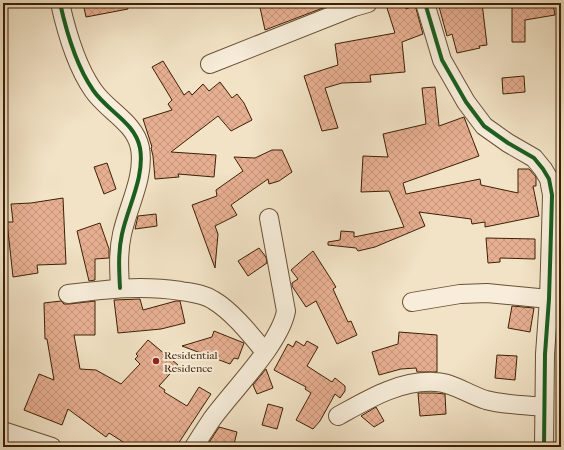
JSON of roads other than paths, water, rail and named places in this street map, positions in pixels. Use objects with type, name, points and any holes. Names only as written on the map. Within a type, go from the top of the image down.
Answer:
[{"type":"street","points":[[60,3],[78,64],[93,91],[132,129],[140,147],[141,162],[137,185],[122,234],[119,259],[120,288]]},
{"type":"street","points":[[210,64],[354,7],[368,3]]},
{"type":"street","points":[[425,3],[442,60],[466,102],[484,126],[508,143],[534,158],[543,169],[548,179],[552,195],[549,299],[545,354],[544,447]]},
{"type":"street","points":[[194,447],[212,419],[265,352],[279,331],[284,319],[286,310],[269,218]]},
{"type":"street","points":[[68,294],[120,288],[163,288],[201,294],[214,300],[250,333],[265,352]]},
{"type":"street","points":[[412,302],[460,294],[487,292],[549,299]]},
{"type":"street","points":[[338,416],[367,400],[395,388],[423,382],[436,382],[485,400],[500,403],[544,407]]},
{"type":"street","points":[[3,431],[52,447]]},
{"type":"place","name":"Residential Residence","points":[[156,361]]}]
